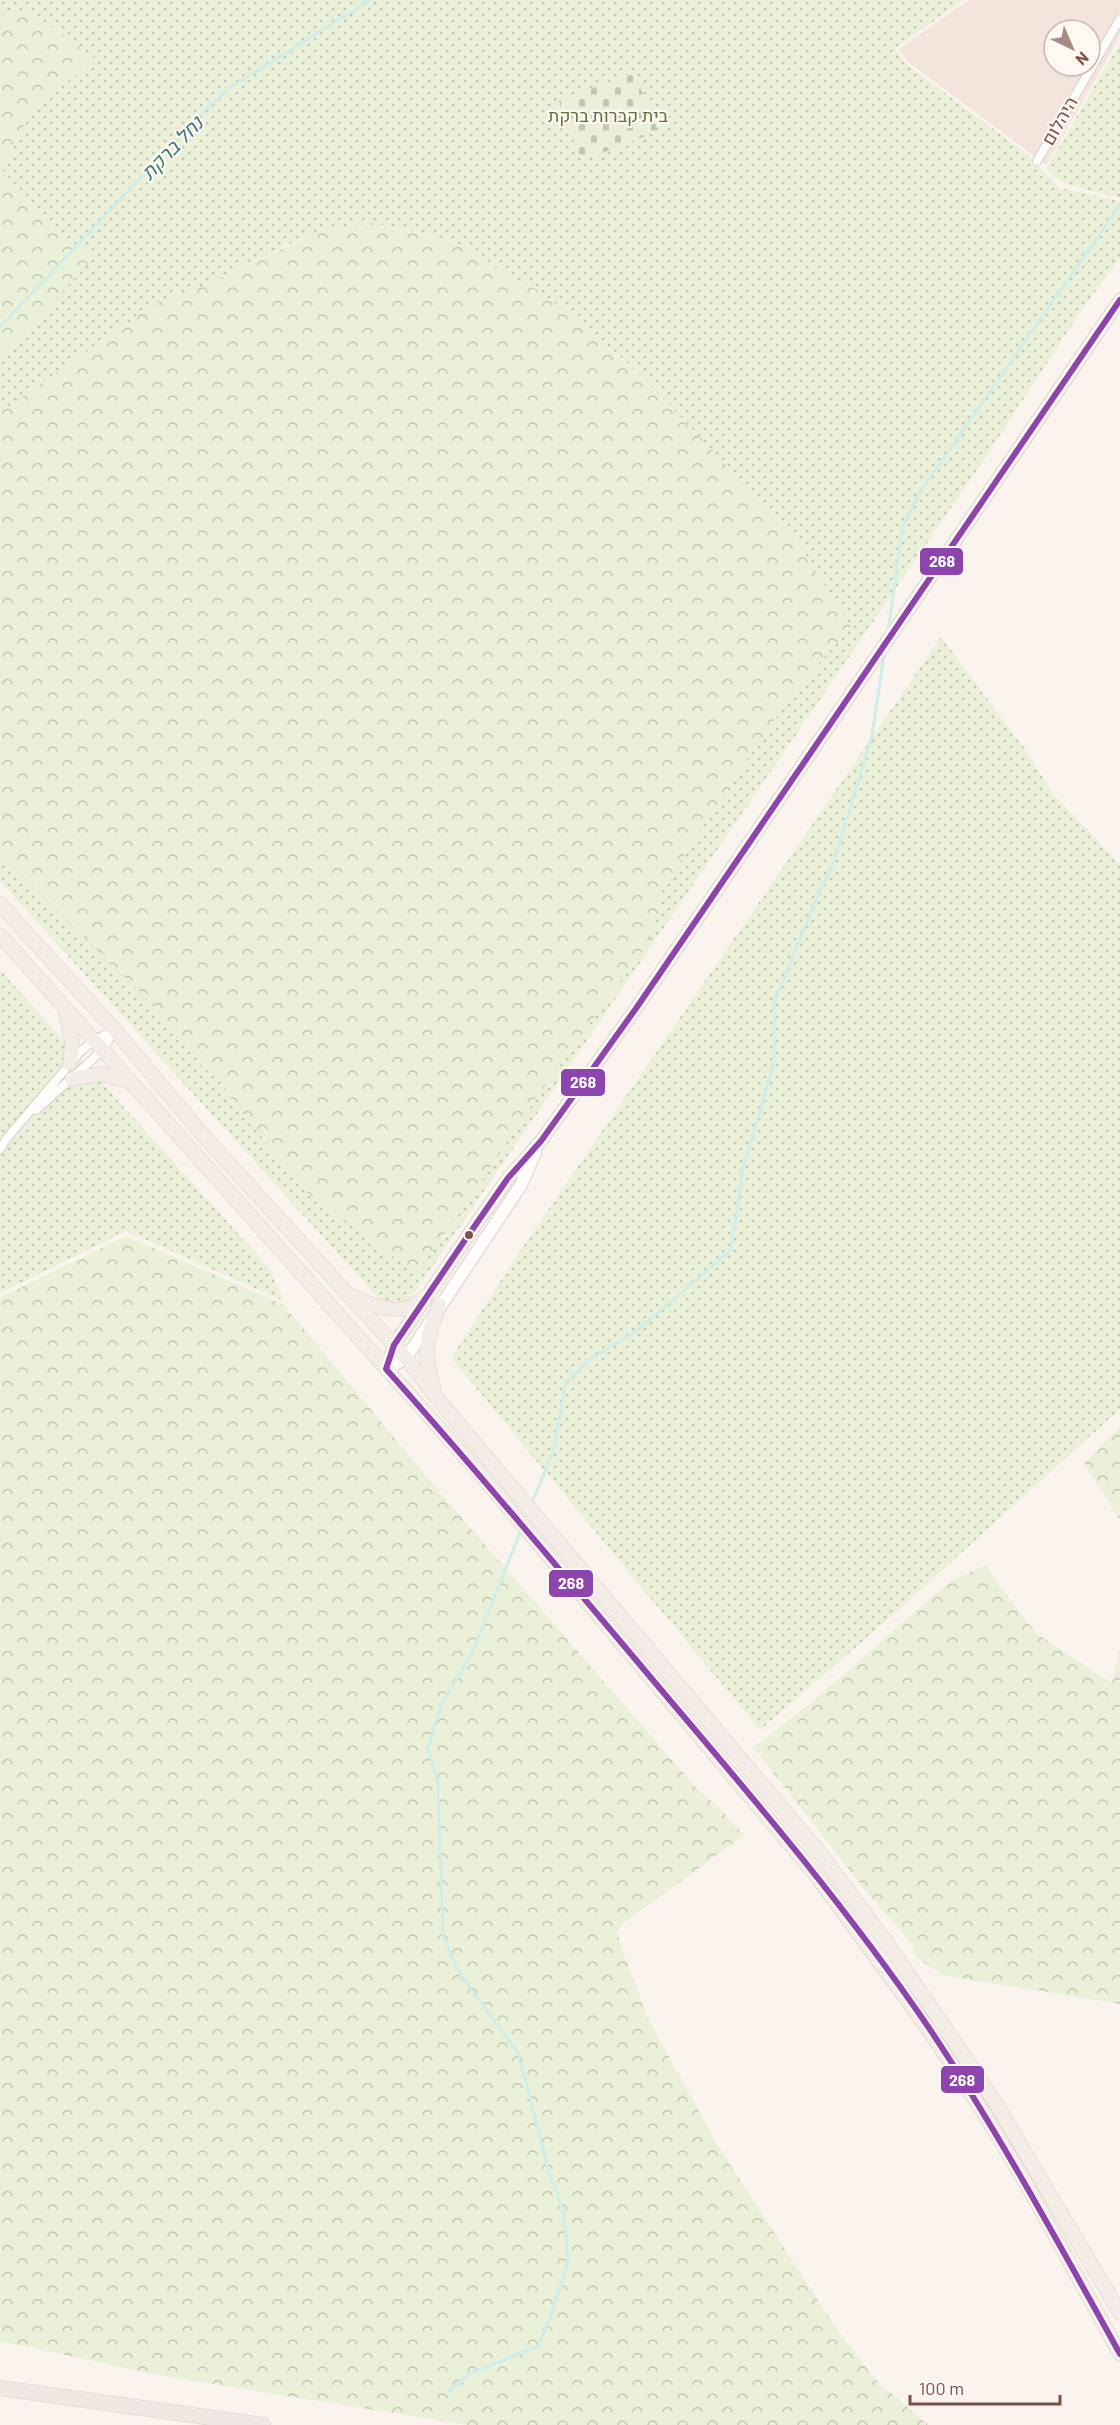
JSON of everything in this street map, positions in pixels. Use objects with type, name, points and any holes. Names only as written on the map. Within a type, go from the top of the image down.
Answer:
[{"type":"highway","points":[[0,2388],[263,2425]]},
{"type":"main road","points":[[386,1369],[394,1345],[427,1295],[508,1178],[540,1141],[642,999],[1120,300]]},
{"type":"main road","points":[[0,904],[115,1030],[202,1134],[406,1358],[436,1397],[812,1844],[892,1950],[995,2102],[1120,2313]]},
{"type":"main road","points":[[0,935],[474,1467],[780,1830],[879,1959],[982,2110],[1027,2185],[1120,2354]]},
{"type":"main road","points":[[64,1007],[72,1042],[70,1064]]},
{"type":"main road","points":[[72,1079],[100,1074],[133,1083]]},
{"type":"main road","points":[[386,1369],[406,1358],[439,1305],[521,1185],[540,1141]]},
{"type":"main road","points":[[350,1296],[373,1305],[409,1308],[427,1295]]},
{"type":"main road","points":[[436,1397],[428,1372],[425,1344],[439,1305]]},
{"type":"street","name":"היהלום","points":[[1037,161],[1120,19]]},
{"type":"street","points":[[0,1149],[70,1064],[115,1030]]},
{"type":"street","points":[[15,1128],[72,1079],[98,1045],[115,1030]]},
{"type":"shaded area","points":[[969,0],[1120,0],[1120,37],[1102,68],[1102,18],[1042,18],[1042,78],[1096,78],[1046,165],[908,62],[899,49]]},
{"type":"green space","points":[[0,0],[964,0],[895,48],[906,64],[1028,155],[1060,188],[1120,201],[1120,258],[1083,308],[985,458],[408,1302],[395,1309],[382,1302],[0,881],[0,857],[8,861],[194,1048],[200,1064],[221,1082],[232,1100],[307,1192],[443,1238],[534,1101],[644,949],[654,931],[663,888],[750,754],[798,687],[851,627],[787,525],[744,489],[724,462],[646,381],[614,351],[534,288],[507,277],[477,252],[449,240],[371,223],[324,229],[197,289],[161,300],[0,412],[0,360],[96,254],[66,240],[2,170],[28,117],[94,58],[70,39],[31,14],[0,15]]},
{"type":"green space","points":[[31,14],[70,39],[94,58],[28,117],[2,170],[66,240],[97,254],[0,360],[0,15]]},
{"type":"green space","points":[[1120,43],[1120,198],[1062,183],[1046,169],[1099,78],[1102,78],[1102,74]]},
{"type":"green space","name":"בית קברות ברקת","points":[[634,72],[658,131],[582,161],[559,101]]},
{"type":"green space","points":[[371,223],[449,240],[477,252],[507,277],[534,288],[570,314],[646,381],[724,462],[744,489],[787,525],[851,627],[798,687],[750,754],[663,888],[654,931],[644,949],[534,1101],[471,1197],[416,1274],[307,1192],[232,1100],[221,1082],[200,1064],[194,1048],[8,861],[0,857],[0,412],[161,300],[197,289],[324,229]]},
{"type":"green space","points":[[941,637],[1025,749],[1053,794],[1120,864],[1120,1409],[893,1615],[760,1730],[451,1358],[520,1251]]},
{"type":"green space","points":[[0,970],[269,1268],[284,1301],[126,1231],[0,1293]]},
{"type":"green space","points":[[126,1236],[284,1305],[447,1501],[698,1790],[718,1807],[744,1835],[624,1923],[617,1932],[622,1949],[648,2019],[720,2149],[834,2325],[876,2380],[928,2425],[468,2425],[168,2377],[0,2341],[0,1298]]},
{"type":"green space","points":[[1120,1427],[1120,1520],[1084,1464]]},
{"type":"green space","points":[[986,1565],[1037,1634],[1112,1683],[1120,1650],[1120,2004],[942,1975],[916,1957],[912,1944],[862,1886],[753,1747],[811,1703],[936,1593],[954,1579]]},
{"type":"waterway","name":"נחל ברקת","points":[[0,327],[199,116],[228,89],[370,0]]},
{"type":"waterway","points":[[888,631],[903,526],[922,489],[1120,205]]},
{"type":"waterway","points":[[531,1505],[553,1452],[566,1382],[589,1360],[638,1330],[731,1250],[743,1168],[774,1063],[774,1003],[833,864],[872,736],[884,655]]},
{"type":"waterway","points":[[449,2391],[469,2374],[538,2346],[551,2315],[568,2262],[564,2212],[549,2172],[518,2053],[460,1974],[443,1936],[438,1783],[428,1748],[441,1705],[473,1651],[521,1530]]},
{"type":"transit line","name":"268","points":[[1120,300],[637,1007],[541,1141],[508,1178],[465,1240],[394,1345],[386,1369],[736,1778],[868,1943],[929,2028],[980,2108],[1120,2354]]}]
